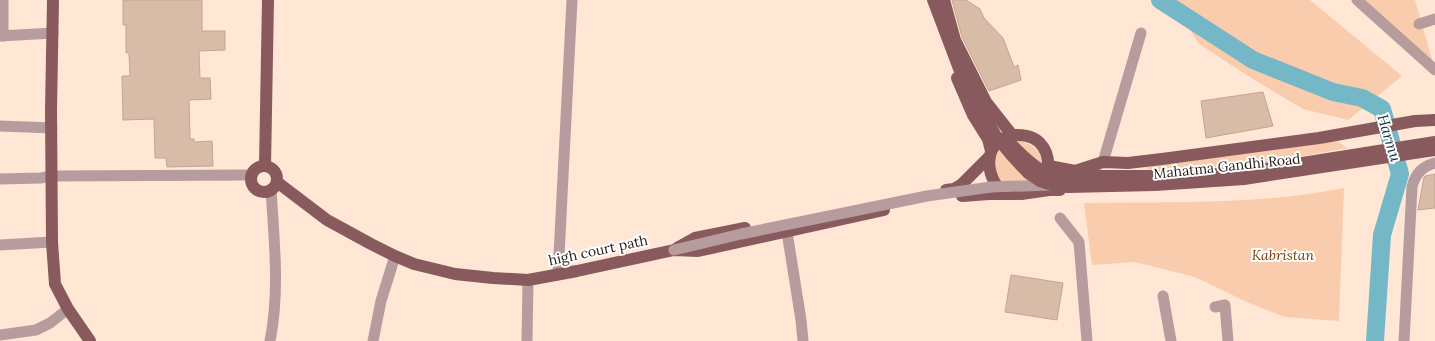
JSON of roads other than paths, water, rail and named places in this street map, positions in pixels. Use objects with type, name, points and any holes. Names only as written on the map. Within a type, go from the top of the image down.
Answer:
[{"type":"main road","points":[[53,0],[52,242],[55,284],[68,309],[90,341]]},
{"type":"main road","points":[[265,166],[268,0]]},
{"type":"main road","points":[[928,0],[973,115],[988,139],[990,154],[989,171],[996,184],[1006,194]]},
{"type":"main road","points":[[933,0],[964,82],[998,139],[1028,173],[1040,181],[1052,185],[1068,187],[1155,185],[1244,180],[1435,152]]},
{"type":"main road","points":[[939,0],[960,59],[984,106],[1009,141],[1023,156],[1036,167],[1050,175],[1066,178],[1134,180],[1172,180],[1228,177],[1293,169],[1435,146]]},
{"type":"main road","points":[[944,0],[955,40],[986,102],[1012,135]]},
{"type":"main road","points":[[1072,172],[1103,162],[1128,163],[1162,159],[1319,138],[1415,121],[1435,120]]},
{"type":"main road","points":[[1012,135],[1026,135],[1038,141],[1046,153],[1049,166],[1044,180],[1035,190],[1021,194],[963,196],[922,202],[698,251],[674,250],[695,238],[954,189],[962,184],[990,154],[1000,140],[1012,135]]},
{"type":"main road","name":"Mahatma Gandhi Road","points":[[1049,166],[1072,172],[1101,176],[1184,176],[1246,172],[1435,142]]},
{"type":"main road","name":"Mahatma Gandhi Road","points":[[1021,194],[1049,190],[1180,188],[1250,181],[1435,152]]},
{"type":"main road","points":[[265,166],[273,170],[277,178],[274,186],[263,192],[258,190],[252,184],[252,175],[257,168],[265,166]]},
{"type":"main road","name":"high court path","points":[[274,186],[327,220],[395,256],[414,264],[455,274],[528,280],[674,250]]},
{"type":"street","points":[[3,0],[1,36],[52,33]]},
{"type":"street","points":[[558,275],[572,0]]},
{"type":"street","points":[[1357,0],[1435,70]]},
{"type":"street","points":[[1418,24],[1435,19]]},
{"type":"street","points":[[1103,162],[1141,33]]},
{"type":"street","points":[[0,126],[52,128]]},
{"type":"street","points":[[1404,341],[1412,187],[1414,178],[1421,169],[1429,164],[1435,163]]},
{"type":"street","points":[[0,179],[41,178],[52,176],[252,175]]},
{"type":"street","points":[[674,250],[741,234],[927,196],[991,188],[1052,185]]},
{"type":"street","points":[[270,341],[275,311],[276,290],[274,186]]},
{"type":"street","points":[[1060,218],[1079,242],[1087,341]]},
{"type":"street","points":[[787,232],[803,341]]},
{"type":"street","points":[[0,245],[52,242]]},
{"type":"street","points":[[373,341],[381,301],[395,256]]},
{"type":"street","points":[[527,341],[528,280]]},
{"type":"street","points":[[1163,296],[1171,341]]},
{"type":"street","points":[[1214,307],[1225,306],[1228,341]]},
{"type":"street","points":[[0,335],[36,330],[50,323],[68,309]]},
{"type":"waterway","name":"Harmu","points":[[1160,0],[1253,60],[1333,92],[1362,98],[1382,109],[1400,174],[1382,235],[1375,341]]},
{"type":"park label","name":"Kabristan","points":[[1283,255]]}]
